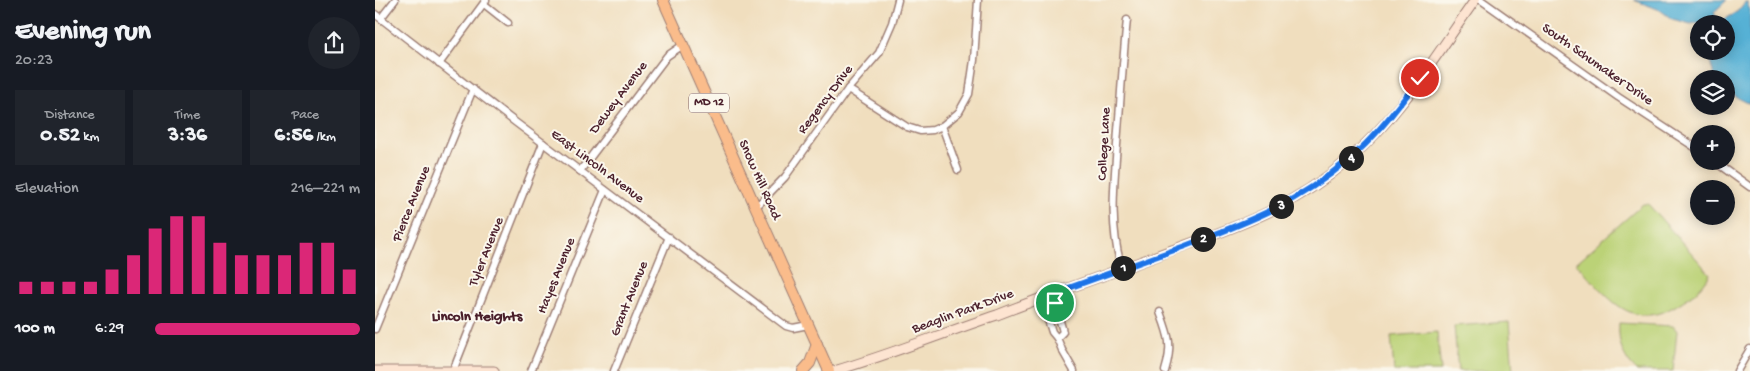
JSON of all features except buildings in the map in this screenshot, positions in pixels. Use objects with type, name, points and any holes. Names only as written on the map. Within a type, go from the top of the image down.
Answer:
[{"type":"main road","name":"Snow Hill Road","points":[[663,0],[757,206],[829,371]]},
{"type":"main road","name":"Beaglin Park Drive","points":[[834,371],[879,358],[1240,226],[1298,197],[1328,176],[1365,144],[1396,109],[1475,0]]},
{"type":"main road","points":[[803,371],[810,363],[817,344]]},
{"type":"main road","points":[[375,371],[494,371]]},
{"type":"street","points":[[378,16],[395,0]]},
{"type":"street","name":"Regency Drive","points":[[757,206],[785,177],[849,89],[879,52],[887,38],[898,0]]},
{"type":"street","points":[[849,89],[907,127],[920,131],[933,130],[942,126],[959,112],[969,94],[974,60],[978,0]]},
{"type":"street","name":"South Schumaker Drive","points":[[1481,0],[1618,97],[1690,144]]},
{"type":"street","points":[[439,64],[485,2],[508,23]]},
{"type":"street","name":"East Lincoln Avenue","points":[[378,16],[786,326],[793,328],[808,325]]},
{"type":"street","name":"College Lane","points":[[1122,269],[1117,252],[1114,210],[1121,85],[1127,20]]},
{"type":"street","name":"Dewey Avenue","points":[[580,171],[667,56],[683,45]]},
{"type":"street","name":"Pierce Avenue","points":[[375,329],[473,89]]},
{"type":"street","points":[[942,126],[958,170]]},
{"type":"street","name":"Tyler Avenue","points":[[454,370],[543,143]]},
{"type":"street","points":[[1727,170],[1750,186]]},
{"type":"street","name":"Hayes Avenue","points":[[531,371],[605,190]]},
{"type":"street","name":"Grant Avenue","points":[[614,371],[669,237]]},
{"type":"street","points":[[1052,294],[1063,328],[1063,332],[1057,338]]},
{"type":"street","points":[[1041,298],[1052,332],[1057,338],[1073,371]]},
{"type":"street","points":[[1160,312],[1169,338],[1169,357],[1165,371]]},
{"type":"street","points":[[1737,371],[1750,349]]},
{"type":"green space","points":[[1643,204],[1648,204],[1710,274],[1700,288],[1677,305],[1660,313],[1645,315],[1632,313],[1620,307],[1576,263]]},
{"type":"green space","points":[[1509,322],[1513,371],[1458,371],[1454,326]]},
{"type":"green space","points":[[1619,323],[1673,326],[1677,331],[1673,371],[1637,371],[1624,355],[1619,337]]},
{"type":"green space","points":[[1437,332],[1441,371],[1394,371],[1391,336]]},
{"type":"water","points":[[1634,0],[1727,0],[1714,12],[1715,15],[1690,15],[1690,24],[1672,19],[1660,10]]},
{"type":"water","points":[[1746,1],[1750,10],[1750,104],[1735,96],[1735,70],[1712,70],[1709,60],[1735,60],[1735,15],[1732,15]]},
{"type":"district","name":"Lincoln Heights","points":[[477,317]]},
{"type":"route","points":[[1055,303],[1052,294],[1240,226],[1279,208],[1313,188],[1349,160],[1378,131],[1420,78]]}]
